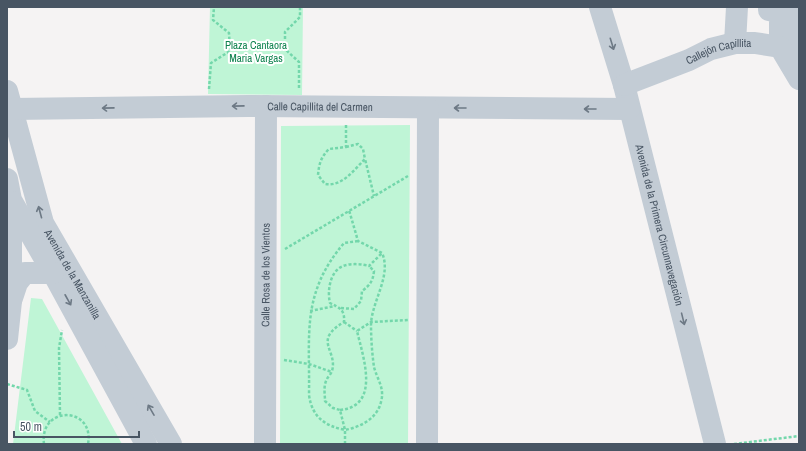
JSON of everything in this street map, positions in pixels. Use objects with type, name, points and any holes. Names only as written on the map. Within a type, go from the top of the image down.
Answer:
[{"type":"street","name":"Avenida de la Primera Circunnavegación","points":[[600,7],[624,85],[715,444]]},
{"type":"street","points":[[735,43],[737,7]]},
{"type":"street","points":[[769,7],[769,10],[778,12],[780,19],[780,47],[795,72]]},
{"type":"street","points":[[795,72],[797,53],[797,7]]},
{"type":"street","name":"Callejón Capillita","points":[[624,85],[689,60],[711,49],[735,43],[755,43],[780,47]]},
{"type":"street","name":"Calle Capillita del Carmen","points":[[9,100],[266,106],[629,109]]},
{"type":"street","name":"Avenida de la Manzanilla","points":[[9,100],[43,222],[171,444]]},
{"type":"street","name":"Calle Rosa de los Vientos","points":[[265,444],[266,106]]},
{"type":"street","points":[[427,444],[428,108]]},
{"type":"street","points":[[7,339],[11,301],[9,189]]},
{"type":"street","name":"Avenida de la Manzanilla","points":[[9,189],[146,444]]},
{"type":"street","points":[[11,301],[18,283],[25,273],[53,273]]},
{"type":"path","points":[[209,90],[211,63],[230,51],[229,33],[213,20],[214,7]]},
{"type":"path","points":[[299,90],[299,62],[285,49],[285,32],[300,17],[300,7]]},
{"type":"path","points":[[346,123],[346,147]]},
{"type":"path","points":[[364,159],[344,179],[332,185],[325,184],[318,175],[319,165],[323,155],[329,149],[358,144],[363,150],[374,196]]},
{"type":"path","points":[[266,261],[349,210],[428,165]]},
{"type":"path","points":[[349,210],[358,240]]},
{"type":"path","points":[[358,240],[382,253],[385,258],[384,267],[371,322],[374,364],[376,374],[382,384],[381,403],[373,416],[358,427],[345,430],[331,427],[315,415],[310,406],[310,311],[321,276],[333,256],[344,243],[358,240]]},
{"type":"path","points":[[369,266],[382,253]]},
{"type":"path","points":[[360,264],[369,266],[374,271],[373,279],[370,285],[362,291],[361,301],[354,309],[341,308],[330,303],[328,295],[329,285],[334,274],[343,266],[360,264]]},
{"type":"path","points":[[310,311],[335,306]]},
{"type":"path","points":[[341,308],[345,314],[344,322]]},
{"type":"path","points":[[60,415],[59,348],[61,332],[63,324],[76,316]]},
{"type":"path","points":[[357,331],[371,322],[428,319]]},
{"type":"path","points":[[344,322],[357,331],[366,374],[366,387],[362,398],[357,404],[348,409],[340,410],[333,408],[325,401],[325,381],[332,372],[328,338],[333,329],[344,322]]},
{"type":"path","points":[[266,359],[292,360],[332,372]]},
{"type":"path","points":[[7,384],[27,390],[35,411],[50,422]]},
{"type":"path","points":[[340,410],[345,430],[345,444]]},
{"type":"path","points":[[44,444],[43,435],[45,427],[60,415],[69,415],[77,417],[83,422],[88,430],[88,444]]},
{"type":"path","points":[[731,444],[799,436]]},
{"type":"green space","name":"Plaza Cantaora Maria Vargas","points":[[210,7],[303,7],[302,95],[208,94]]},
{"type":"green space","points":[[410,125],[408,444],[280,444],[281,126]]},
{"type":"green space","points":[[31,298],[42,299],[122,444],[13,444]]}]
